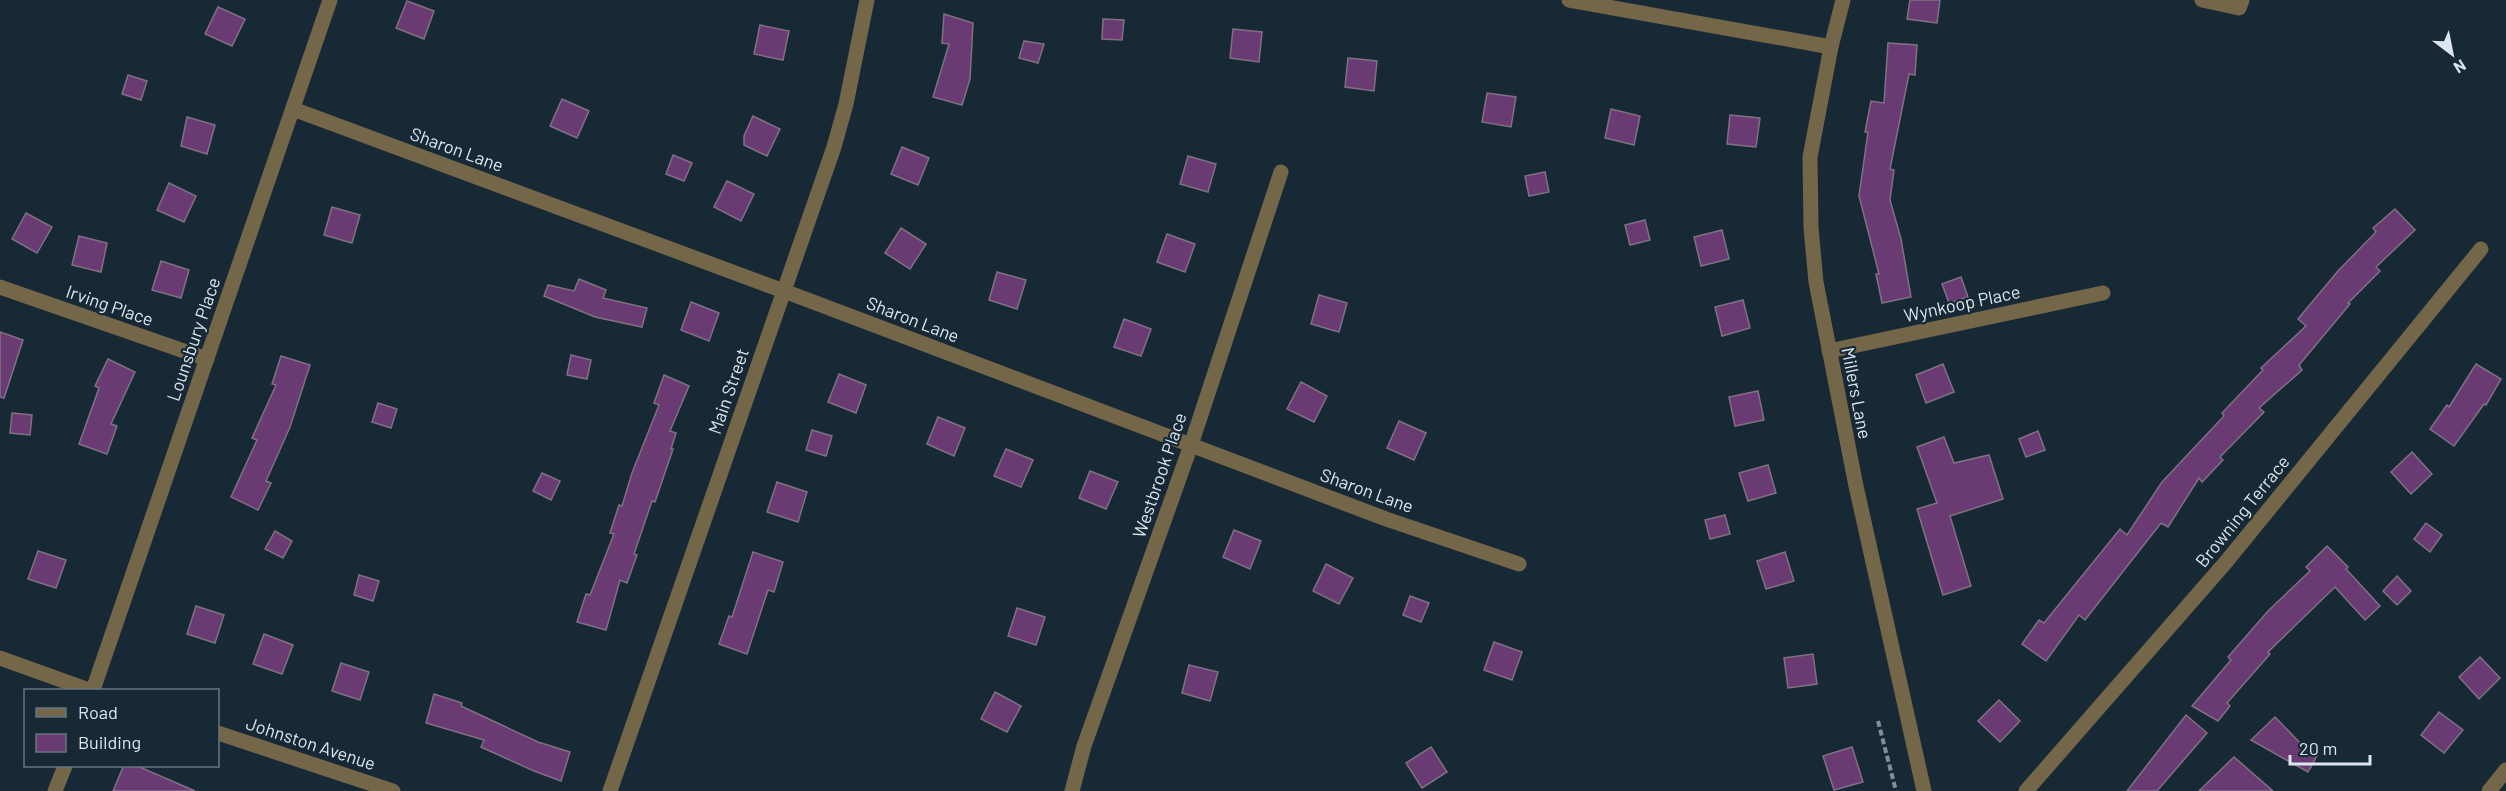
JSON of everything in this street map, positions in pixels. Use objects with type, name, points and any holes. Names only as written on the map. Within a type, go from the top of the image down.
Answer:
[{"type":"street","name":"Lounsbury Place","points":[[91,689],[330,0]]},
{"type":"street","name":"Main Street","points":[[610,791],[834,147],[846,104],[867,0]]},
{"type":"street","points":[[1569,0],[1830,47]]},
{"type":"street","name":"Millers Lane","points":[[1843,0],[1830,47],[1810,157],[1816,282],[1856,486],[1924,791]]},
{"type":"street","points":[[2202,0],[2239,8],[2242,0]]},
{"type":"street","name":"Sharon Lane","points":[[293,109],[784,291],[1386,519],[1519,564]]},
{"type":"street","name":"Westbrook Place","points":[[1072,791],[1084,746],[1191,445],[1281,172]]},
{"type":"street","name":"Browning Terrace","points":[[2025,791],[2226,562],[2481,249]]},
{"type":"street","name":"Irving Place","points":[[0,287],[207,359]]},
{"type":"street","name":"Wynkoop Place","points":[[1829,351],[2103,293]]},
{"type":"street","points":[[0,658],[88,689]]},
{"type":"street","name":"Johnston Avenue","points":[[219,733],[393,791]]},
{"type":"street","points":[[55,791],[64,767]]},
{"type":"street","points":[[2489,791],[2506,770]]},
{"type":"path","points":[[1878,721],[1896,791]]},
{"type":"building","points":[[1910,0],[1940,0],[1937,23],[1907,19]]},
{"type":"building","points":[[407,1],[434,11],[424,39],[396,28]]},
{"type":"building","points":[[218,7],[245,19],[232,46],[205,34]]},
{"type":"building","points":[[944,14],[973,23],[970,79],[962,105],[933,97],[949,44],[942,43]]},
{"type":"building","points":[[1103,19],[1124,20],[1122,40],[1102,39]]},
{"type":"building","points":[[760,25],[789,31],[783,60],[754,54]]},
{"type":"building","points":[[1233,29],[1262,32],[1259,62],[1230,58]]},
{"type":"building","points":[[1024,41],[1044,44],[1038,63],[1019,58]]},
{"type":"building","points":[[1888,43],[1917,45],[1915,75],[1909,74],[1890,169],[1894,170],[1890,200],[1901,239],[1911,297],[1882,303],[1876,274],[1879,274],[1859,196],[1868,132],[1865,132],[1871,101],[1884,103]]},
{"type":"building","points":[[1348,58],[1377,61],[1374,91],[1345,87]]},
{"type":"building","points":[[128,75],[147,81],[141,100],[122,94]]},
{"type":"building","points":[[1487,93],[1516,97],[1511,127],[1482,122]]},
{"type":"building","points":[[562,99],[589,111],[577,138],[550,126]]},
{"type":"building","points":[[1611,109],[1640,116],[1634,145],[1605,138]]},
{"type":"building","points":[[1730,115],[1760,118],[1756,147],[1727,144]]},
{"type":"building","points":[[753,116],[780,129],[767,156],[744,145],[744,136]]},
{"type":"building","points":[[187,117],[215,125],[207,154],[181,146]]},
{"type":"building","points":[[902,147],[929,158],[918,185],[891,174]]},
{"type":"building","points":[[673,155],[692,163],[684,181],[666,174]]},
{"type":"building","points":[[1188,156],[1216,164],[1208,192],[1180,184]]},
{"type":"building","points":[[1545,172],[1549,192],[1529,196],[1525,176]]},
{"type":"building","points":[[727,181],[754,194],[741,221],[714,207]]},
{"type":"building","points":[[169,183],[196,196],[184,222],[157,210]]},
{"type":"building","points":[[332,207],[360,215],[352,243],[324,235]]},
{"type":"building","points":[[2395,209],[2415,230],[2376,267],[2380,271],[2348,303],[2350,304],[2299,365],[2302,370],[2259,408],[2264,412],[2220,457],[2223,460],[2202,482],[2199,478],[2168,527],[2161,523],[2085,620],[2079,615],[2046,661],[2022,644],[2039,620],[2044,623],[2120,529],[2127,535],[2162,482],[2224,416],[2222,413],[2263,370],[2261,368],[2306,326],[2298,319],[2338,271],[2376,232],[2373,228]]},
{"type":"building","points":[[26,213],[52,227],[37,253],[12,239]]},
{"type":"building","points":[[1645,220],[1650,240],[1630,245],[1625,225]]},
{"type":"building","points":[[901,228],[926,244],[910,269],[885,253]]},
{"type":"building","points":[[1722,230],[1729,259],[1701,266],[1694,237]]},
{"type":"building","points":[[1167,234],[1195,244],[1185,272],[1157,262]]},
{"type":"building","points":[[79,236],[107,243],[101,272],[72,265]]},
{"type":"building","points":[[161,261],[189,270],[181,298],[152,290]]},
{"type":"building","points":[[997,272],[1026,280],[1017,309],[989,300]]},
{"type":"building","points":[[1961,277],[1968,297],[1949,303],[1942,284]]},
{"type":"building","points":[[579,279],[606,290],[603,298],[647,308],[642,327],[595,317],[544,296],[548,285],[574,291]]},
{"type":"building","points":[[1319,295],[1347,303],[1339,332],[1311,324]]},
{"type":"building","points":[[1743,300],[1750,328],[1722,336],[1715,307]]},
{"type":"building","points":[[691,302],[719,313],[709,341],[681,330]]},
{"type":"building","points":[[1124,319],[1151,329],[1141,356],[1114,347]]},
{"type":"building","points":[[0,332],[23,340],[4,398],[0,397]]},
{"type":"building","points":[[571,355],[591,360],[587,379],[567,375]]},
{"type":"building","points":[[281,356],[310,365],[290,427],[266,481],[271,483],[258,510],[231,497],[257,440],[252,438],[276,385],[272,384]]},
{"type":"building","points":[[108,359],[135,372],[111,424],[117,426],[107,454],[79,444],[99,388],[95,386]]},
{"type":"building","points":[[1943,364],[1954,392],[1926,403],[1916,375]]},
{"type":"building","points":[[2476,364],[2501,379],[2486,405],[2484,404],[2454,446],[2430,429],[2447,405],[2449,407]]},
{"type":"building","points":[[839,374],[866,385],[856,413],[828,402]]},
{"type":"building","points":[[664,375],[689,386],[670,431],[676,433],[671,449],[673,449],[634,554],[637,555],[627,583],[620,580],[606,630],[577,622],[586,594],[590,595],[614,534],[610,533],[619,505],[622,506],[632,473],[659,405],[654,403]]},
{"type":"building","points":[[1301,382],[1327,396],[1314,422],[1287,409]]},
{"type":"building","points":[[1758,391],[1764,420],[1735,426],[1729,397]]},
{"type":"building","points":[[378,403],[397,409],[391,428],[372,422]]},
{"type":"building","points":[[12,413],[32,415],[30,435],[10,433]]},
{"type":"building","points":[[938,417],[965,428],[954,456],[927,444]]},
{"type":"building","points":[[1399,421],[1426,433],[1414,460],[1387,448]]},
{"type":"building","points":[[812,430],[832,436],[826,456],[806,450]]},
{"type":"building","points":[[2038,431],[2045,450],[2026,457],[2019,439]]},
{"type":"building","points":[[1944,437],[1954,463],[1989,455],[2003,499],[1950,516],[1971,586],[1943,595],[1917,509],[1937,503],[1917,447]]},
{"type":"building","points":[[1006,449],[1033,460],[1021,487],[994,476]]},
{"type":"building","points":[[2412,452],[2432,474],[2411,494],[2391,472]]},
{"type":"building","points":[[1768,465],[1776,493],[1748,501],[1739,473]]},
{"type":"building","points":[[1090,471],[1118,482],[1106,509],[1079,498]]},
{"type":"building","points":[[542,473],[560,481],[551,500],[533,491]]},
{"type":"building","points":[[777,482],[807,492],[798,522],[767,512]]},
{"type":"building","points":[[1725,515],[1730,534],[1710,539],[1705,520]]},
{"type":"building","points":[[2426,523],[2442,535],[2430,552],[2414,539]]},
{"type":"building","points":[[1234,530],[1261,541],[1250,569],[1223,557]]},
{"type":"building","points":[[275,531],[292,541],[283,558],[265,549]]},
{"type":"building","points":[[2327,546],[2348,567],[2346,569],[2380,606],[2365,620],[2335,587],[2268,652],[2270,654],[2227,703],[2230,706],[2218,721],[2192,706],[2231,660],[2228,657],[2269,610],[2310,571],[2306,567]]},
{"type":"building","points":[[38,551],[66,560],[56,588],[28,579]]},
{"type":"building","points":[[753,552],[783,562],[774,592],[768,590],[747,654],[719,644],[729,616],[732,617]]},
{"type":"building","points":[[1785,552],[1794,581],[1766,589],[1757,561]]},
{"type":"building","points":[[1326,564],[1353,578],[1339,604],[1313,591]]},
{"type":"building","points":[[359,575],[379,581],[373,601],[354,595]]},
{"type":"building","points":[[2397,576],[2411,591],[2397,605],[2383,591]]},
{"type":"building","points":[[1410,596],[1429,603],[1421,622],[1403,615]]},
{"type":"building","points":[[196,606],[224,615],[215,643],[187,634]]},
{"type":"building","points":[[1017,608],[1045,617],[1036,645],[1008,636]]},
{"type":"building","points":[[264,634],[293,645],[282,674],[253,664]]},
{"type":"building","points":[[1494,642],[1522,652],[1512,680],[1484,670]]},
{"type":"building","points":[[1813,654],[1817,684],[1788,688],[1784,658]]},
{"type":"building","points":[[2480,657],[2500,678],[2479,699],[2459,677]]},
{"type":"building","points":[[341,663],[369,672],[360,700],[332,691]]},
{"type":"building","points":[[1189,665],[1218,672],[1210,701],[1182,693]]},
{"type":"building","points":[[995,692],[1021,706],[1007,732],[981,719]]},
{"type":"building","points":[[434,694],[462,703],[461,706],[538,742],[570,752],[561,781],[481,747],[484,740],[426,723]]},
{"type":"building","points":[[1999,700],[2020,721],[2000,742],[1978,721]]},
{"type":"building","points":[[2439,712],[2463,730],[2444,753],[2421,735]]},
{"type":"building","points":[[2186,715],[2207,733],[2157,791],[2127,791]]},
{"type":"building","points":[[2275,717],[2302,745],[2318,754],[2308,772],[2251,740]]},
{"type":"building","points":[[1431,747],[1447,772],[1422,788],[1406,763]]},
{"type":"building","points":[[1852,747],[1863,782],[1834,790],[1823,756]]},
{"type":"building","points":[[2234,757],[2273,791],[2199,791]]},
{"type":"building","points":[[123,767],[140,767],[195,791],[113,791]]}]
